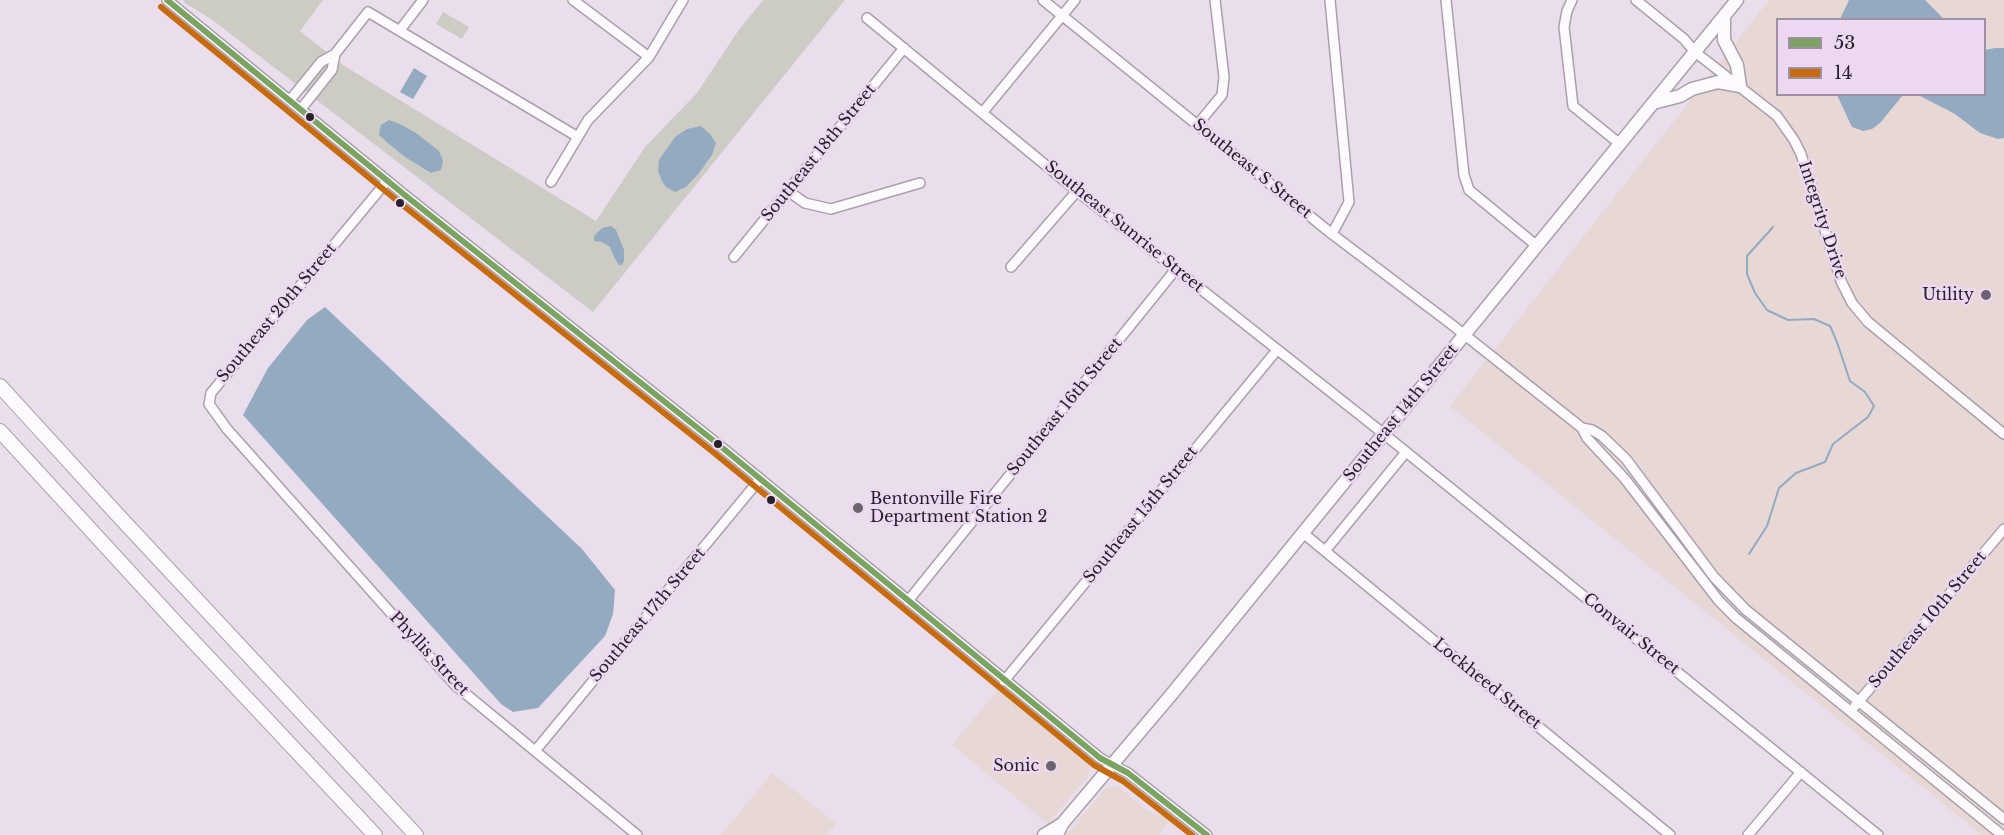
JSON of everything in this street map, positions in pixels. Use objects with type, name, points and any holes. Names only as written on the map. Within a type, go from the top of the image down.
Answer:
[{"type":"highway","points":[[0,386],[416,835]]},
{"type":"highway","points":[[0,431],[375,835]]},
{"type":"main road","name":"Southeast 14th Street","points":[[1044,835],[1060,829],[1737,0]]},
{"type":"main road","points":[[1653,103],[1680,96],[1692,88],[1718,82],[1740,86],[1737,65],[1724,40],[1724,17]]},
{"type":"street","points":[[167,0],[387,181],[760,479],[1004,681],[1100,758],[1131,776],[1207,835]]},
{"type":"street","points":[[400,30],[423,0]]},
{"type":"street","points":[[573,0],[649,57]]},
{"type":"street","points":[[551,182],[588,120],[649,57],[683,0]]},
{"type":"street","name":"Southeast S Street","points":[[1043,0],[1332,234],[1582,428]]},
{"type":"street","points":[[982,112],[1075,0]]},
{"type":"street","points":[[1198,124],[1222,95],[1224,77],[1215,0]]},
{"type":"street","points":[[1329,0],[1349,202],[1332,234]]},
{"type":"street","points":[[1446,0],[1464,175],[1469,190],[1537,246]]},
{"type":"street","points":[[1572,0],[1564,27],[1573,106],[1620,144]]},
{"type":"street","name":"Integrity Drive","points":[[1636,0],[1684,39],[1695,52],[1777,116],[1801,154],[1840,281],[1852,303],[1868,322],[2004,434]]},
{"type":"street","points":[[290,100],[321,62],[335,54],[368,12],[578,137]]},
{"type":"street","name":"Southeast Sunrise Street","points":[[867,18],[1077,191],[1384,434]]},
{"type":"street","name":"Southeast 18th Street","points":[[734,257],[904,48]]},
{"type":"street","points":[[301,109],[332,70],[335,54]]},
{"type":"street","name":"Southeast 20th Street","points":[[245,449],[209,404],[212,393],[387,181]]},
{"type":"street","points":[[788,191],[804,203],[831,209],[920,183]]},
{"type":"street","points":[[1011,267],[1077,191]]},
{"type":"street","name":"Southeast 16th Street","points":[[908,601],[1176,269]]},
{"type":"street","name":"Southeast 15th Street","points":[[1004,681],[1277,350]]},
{"type":"street","points":[[1582,428],[1592,430],[1602,436],[1626,459],[1714,577],[1746,610],[2004,819]]},
{"type":"street","points":[[1582,428],[1587,438],[1625,479],[1719,601],[1736,618],[2002,835]]},
{"type":"street","name":"Convair Street","points":[[1384,434],[1878,835]]},
{"type":"street","name":"Phyllis Street","points":[[245,449],[455,685],[493,719],[536,751],[637,835]]},
{"type":"street","points":[[1325,551],[1406,452]]},
{"type":"street","name":"Southeast 17th Street","points":[[536,751],[760,479]]},
{"type":"street","name":"Southeast 10th Street","points":[[1851,711],[2004,529]]},
{"type":"street","name":"Lockheed Street","points":[[1303,533],[1670,835]]},
{"type":"street","points":[[1748,835],[1801,772]]},
{"type":"shaded area","points":[[183,0],[323,0],[300,31],[343,65],[596,221],[645,147],[697,93],[738,31],[763,0],[845,0],[593,312],[211,19]]},
{"type":"shaded area","points":[[1769,0],[2004,0],[2004,835],[1982,835],[1450,406]]},
{"type":"shaded area","points":[[443,12],[469,27],[462,39],[436,24]]},
{"type":"shaded area","points":[[998,690],[1088,761],[1090,766],[1089,775],[1048,824],[952,745]]},
{"type":"shaded area","points":[[772,773],[836,823],[827,835],[721,835]]},
{"type":"shaded area","points":[[1119,787],[1146,810],[1172,819],[1159,835],[1066,835],[1104,790]]},
{"type":"water","points":[[1849,0],[1925,0],[1943,18],[1840,18]]},
{"type":"water","points":[[2004,48],[2004,138],[1998,139],[1980,133],[1955,114],[1920,96],[1986,96],[1986,50]]},
{"type":"water","points":[[414,68],[427,76],[413,99],[400,92]]},
{"type":"water","points":[[1837,96],[1902,96],[1880,123],[1872,129],[1863,131],[1852,127]]},
{"type":"water","points":[[389,120],[416,133],[439,151],[443,161],[441,170],[431,173],[405,157],[379,135],[381,125]]},
{"type":"water","points":[[701,126],[716,143],[712,155],[686,187],[675,192],[666,187],[662,181],[658,171],[659,160],[675,137],[687,129]]},
{"type":"water","points":[[611,226],[616,230],[624,250],[622,265],[619,265],[610,247],[602,242],[594,241],[594,236],[602,228]]},
{"type":"water","points":[[325,307],[582,549],[615,590],[613,614],[605,636],[538,708],[513,712],[501,704],[243,415],[268,368],[307,320]]},
{"type":"waterway","points":[[1749,554],[1767,526],[1779,488],[1796,473],[1825,462],[1833,444],[1868,417],[1874,406],[1865,392],[1850,381],[1830,326],[1814,319],[1788,320],[1767,310],[1755,293],[1747,274],[1747,256],[1773,227]]},
{"type":"transit line","name":"53","points":[[167,0],[406,196],[719,445],[1100,758],[1128,773],[1207,835]]},
{"type":"transit line","name":"14","points":[[161,7],[400,203],[713,452],[1094,765],[1123,781],[1192,835]]},
{"type":"place","name":"Utility","points":[[1986,295]]},
{"type":"place","name":"Bentonville Fire Department Station 2","points":[[858,508]]},
{"type":"place","name":"Sonic","points":[[1051,766]]}]
